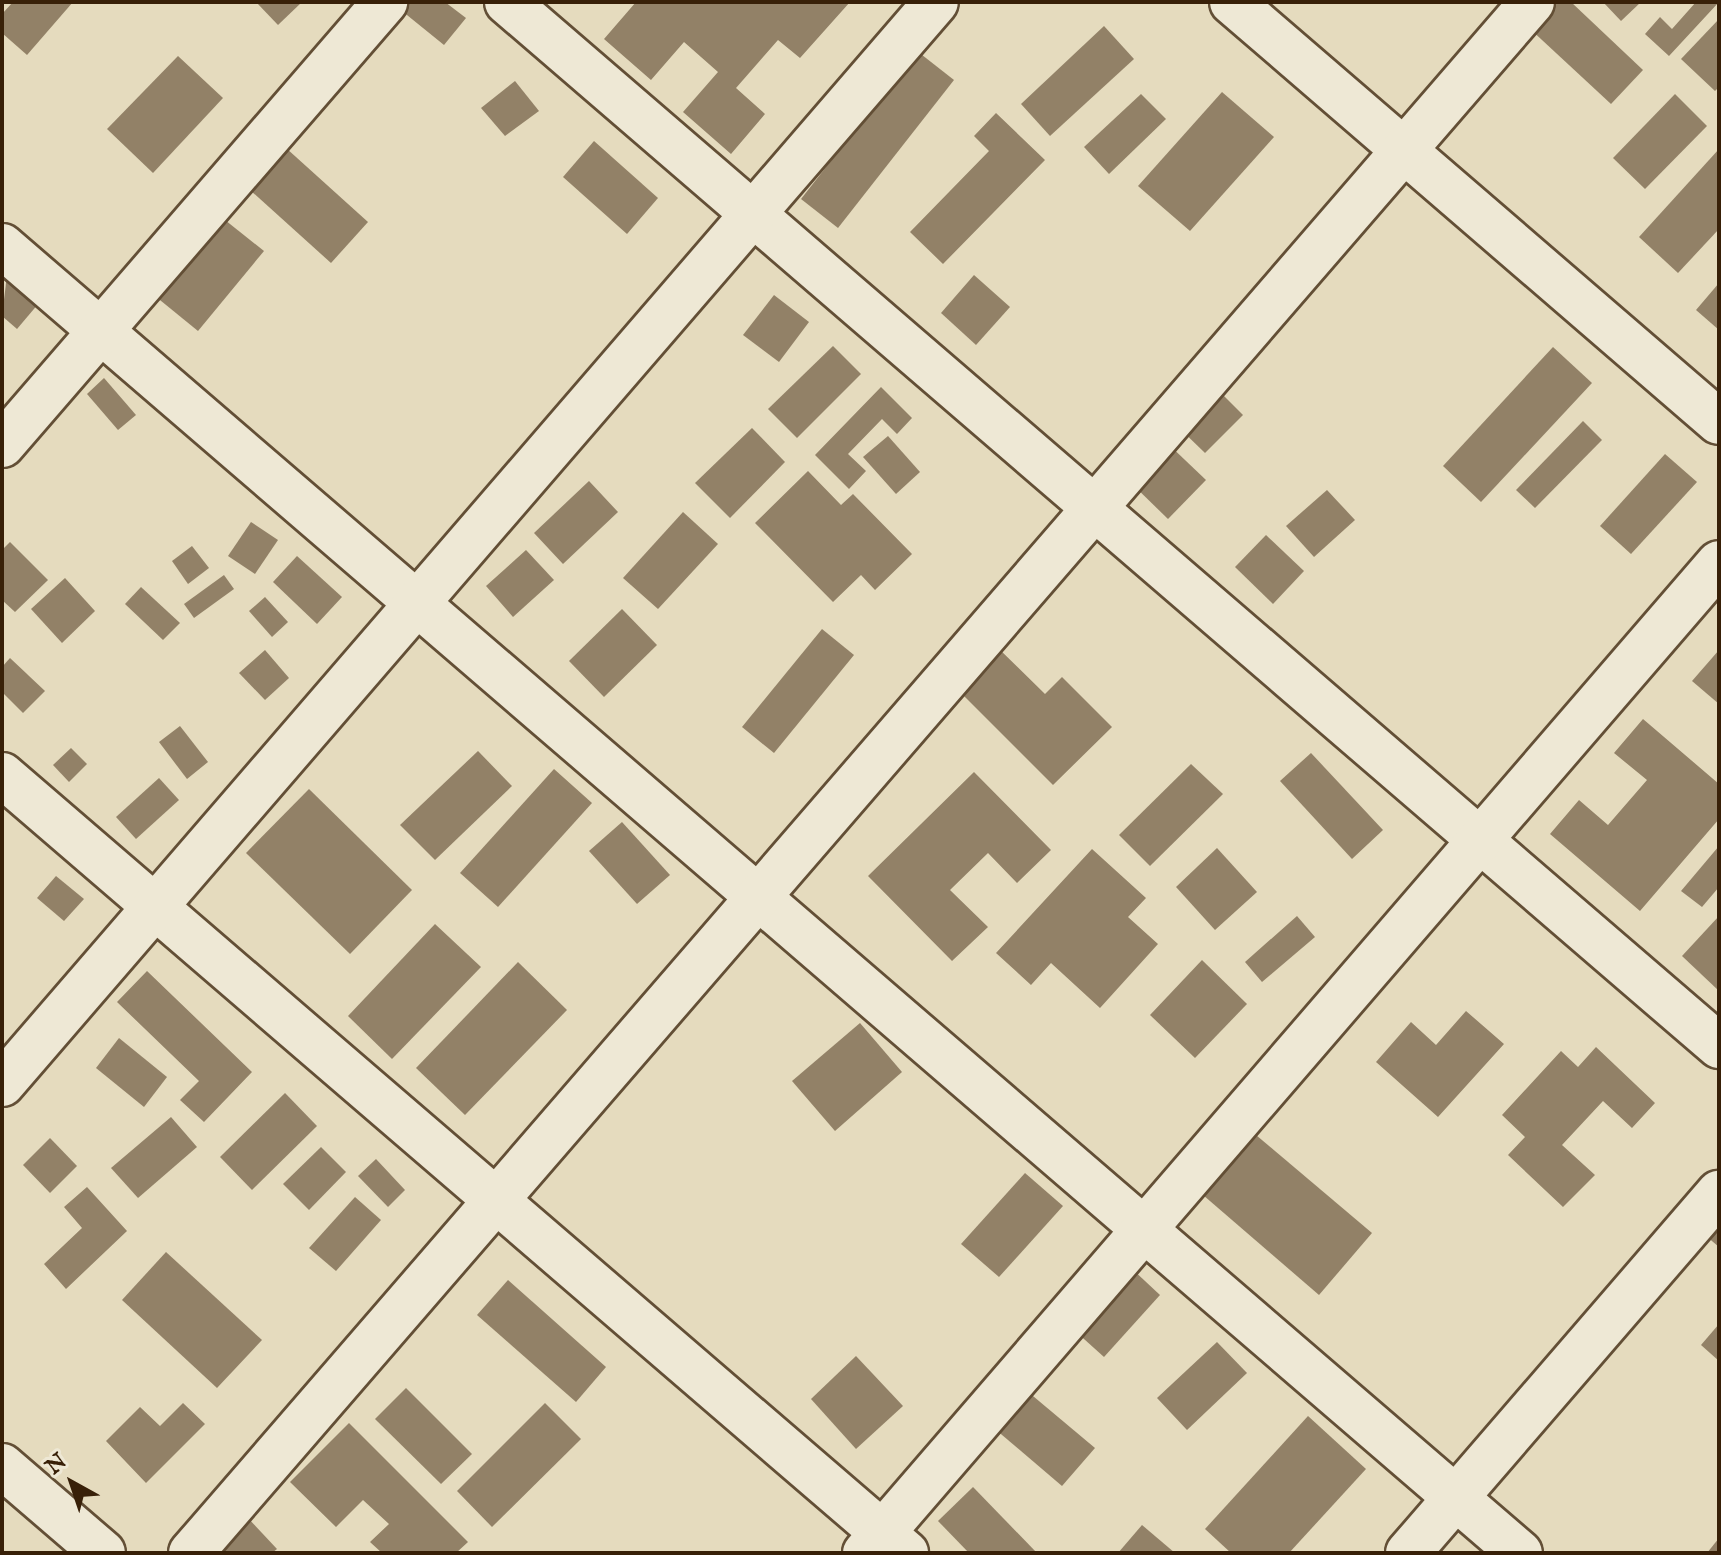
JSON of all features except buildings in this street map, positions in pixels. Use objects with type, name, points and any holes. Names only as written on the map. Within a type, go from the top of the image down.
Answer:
[{"type":"street","points":[[2,445],[385,2]]},
{"type":"street","points":[[507,2],[1719,1046]]},
{"type":"street","points":[[2,1084],[936,2]]},
{"type":"street","points":[[1232,2],[1719,422]]},
{"type":"street","points":[[191,1553],[1532,2]]},
{"type":"street","points":[[2,246],[1520,1553]]},
{"type":"street","points":[[2,775],[496,1200],[884,1546],[1144,1229],[1719,563]]},
{"type":"street","points":[[1408,1553],[1719,1193]]},
{"type":"street","points":[[2,1466],[103,1553]]}]
